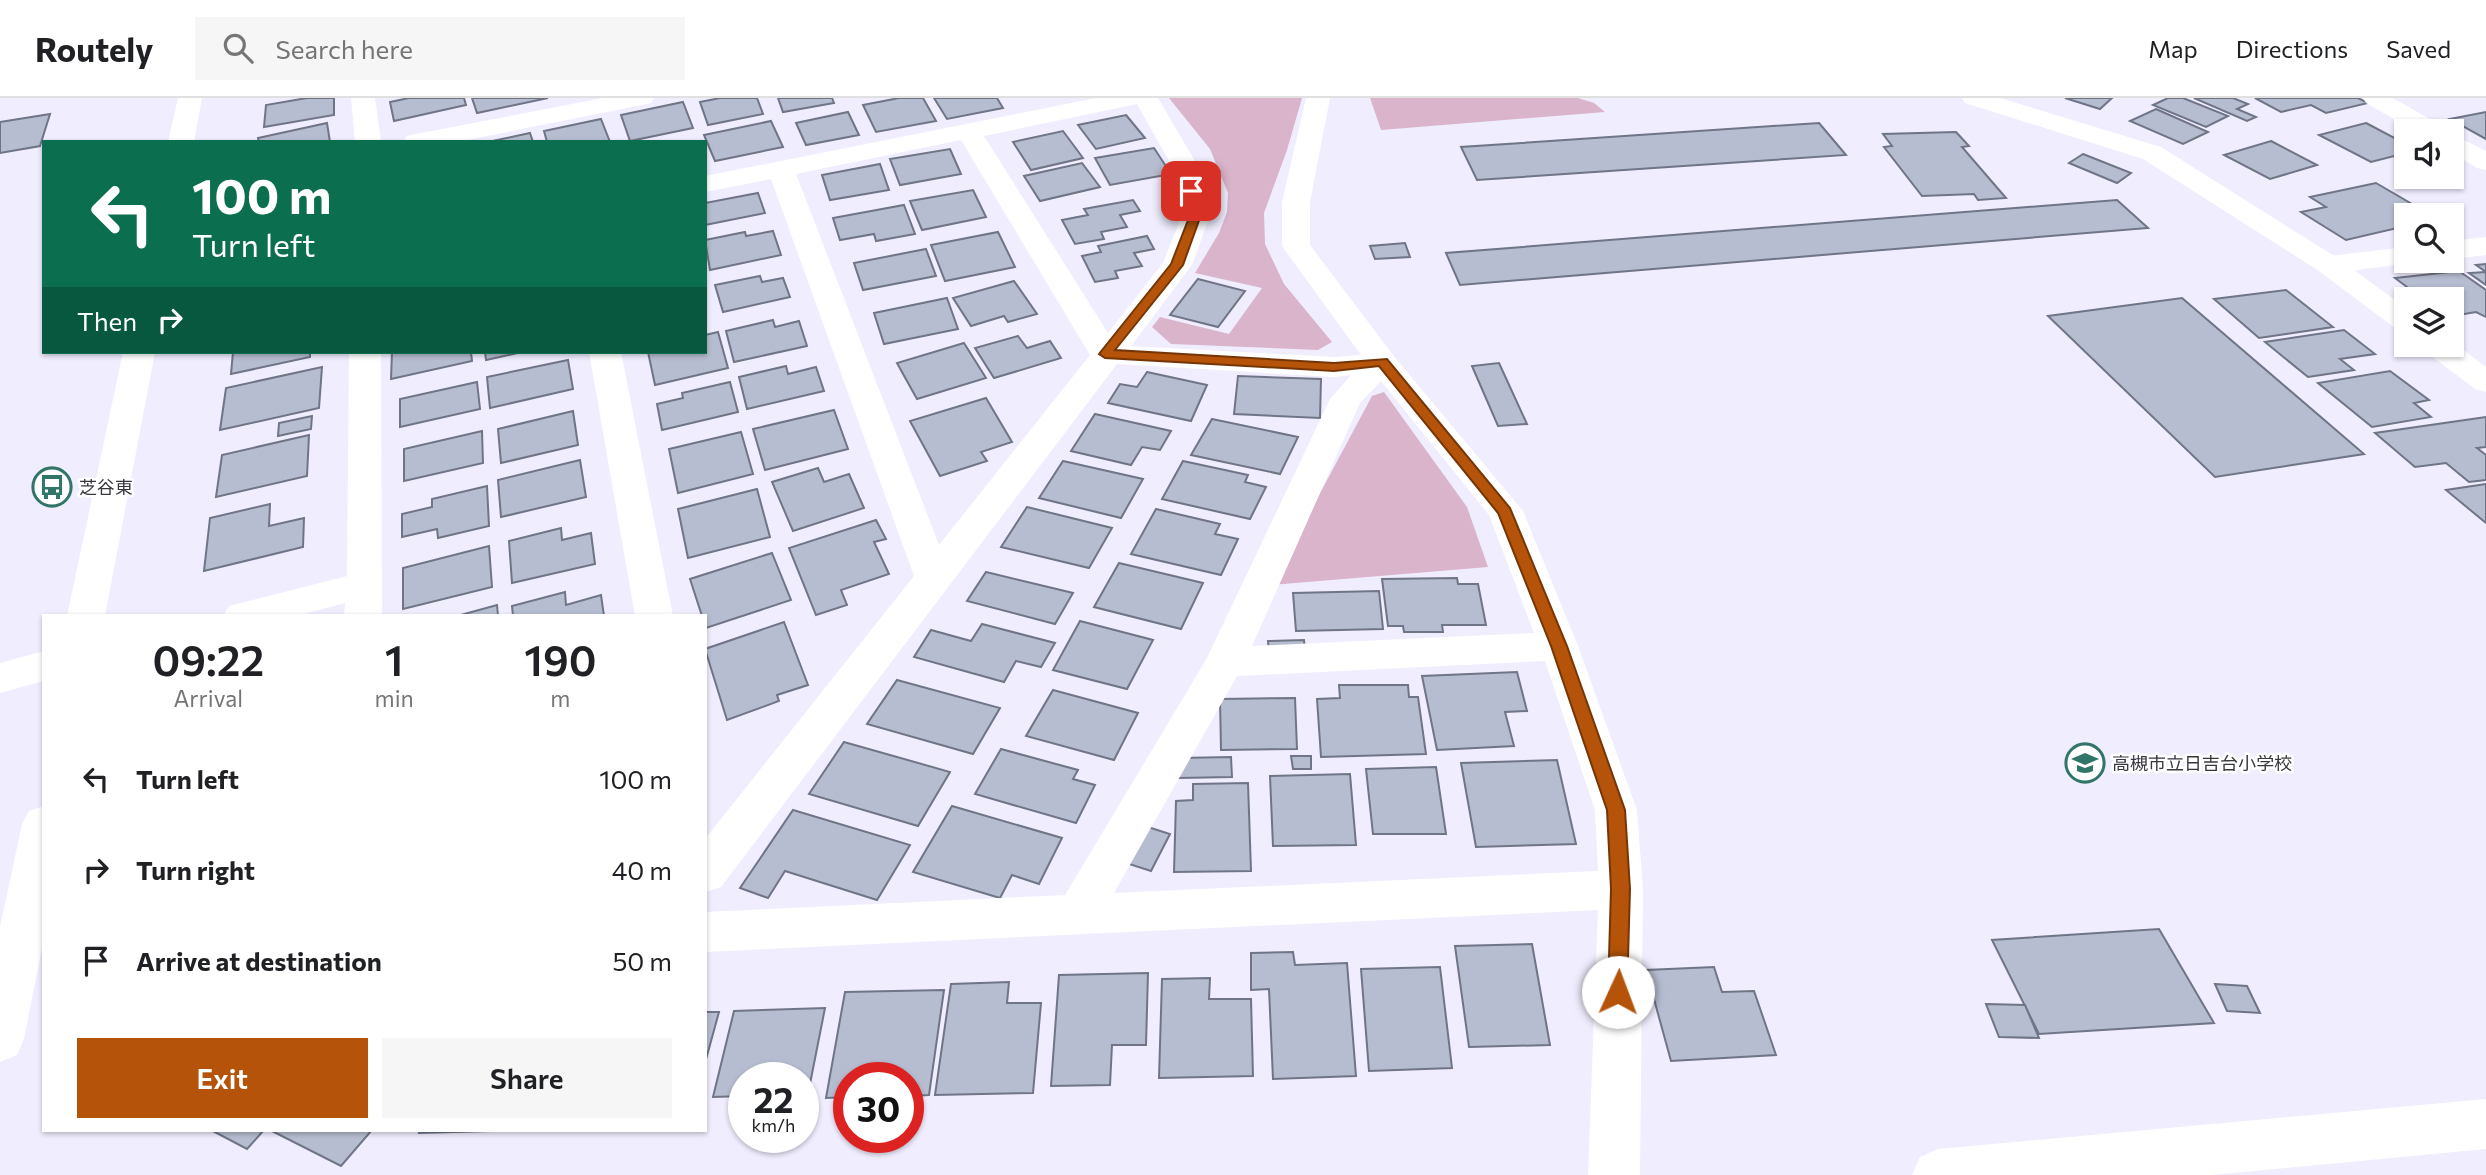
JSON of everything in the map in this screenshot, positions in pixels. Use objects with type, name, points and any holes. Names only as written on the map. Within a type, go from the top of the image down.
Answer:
[{"type":"street","points":[[181,140],[190,98]]},
{"type":"street","points":[[363,98],[368,140]]},
{"type":"street","points":[[426,140],[642,98]]},
{"type":"street","points":[[707,184],[1133,98]]},
{"type":"street","points":[[707,870],[1105,354],[1177,265],[1196,215],[1186,168],[1146,98]]},
{"type":"street","points":[[1318,98],[1296,202],[1296,246],[1382,362],[1505,511],[1559,646],[1616,810],[1621,889],[1614,1175]]},
{"type":"street","points":[[1974,98],[2152,153],[2329,265],[2394,313]]},
{"type":"street","points":[[2375,98],[2412,119]]},
{"type":"street","points":[[968,131],[1105,354]]},
{"type":"street","points":[[2464,149],[2486,162]]},
{"type":"street","points":[[780,169],[933,578]]},
{"type":"street","points":[[2464,249],[2486,246]]},
{"type":"street","points":[[2329,265],[2394,257]]},
{"type":"street","points":[[86,614],[139,354]]},
{"type":"street","points":[[258,614],[364,601],[365,354]]},
{"type":"street","points":[[605,354],[654,614]]},
{"type":"street","points":[[1105,354],[1334,367],[1382,362]]},
{"type":"street","points":[[2453,357],[2486,382]]},
{"type":"street","points":[[1078,914],[1225,662],[1346,399],[1382,362]]},
{"type":"street","points":[[1225,662],[1559,646]]},
{"type":"street","points":[[0,678],[42,667]]},
{"type":"street","points":[[0,1040],[42,834]]},
{"type":"street","points":[[707,932],[1621,889]]},
{"type":"street","points":[[1938,1175],[2486,1124]]},
{"type":"shaded area","points":[[1169,98],[1302,98],[1264,213],[1265,244],[1284,284],[1332,342],[1318,350],[1171,344],[1152,327],[1160,317],[1229,334],[1262,288],[1195,273],[1219,233],[1227,212],[1228,193],[1210,149]]},
{"type":"shaded area","points":[[1370,98],[1578,98],[1594,103],[1605,112],[1381,130]]},
{"type":"shaded area","points":[[1384,392],[1467,507],[1488,567],[1271,585],[1372,396]]},
{"type":"building","points":[[307,98],[334,98],[334,115],[264,127],[266,105]]},
{"type":"building","points":[[409,98],[464,98],[466,105],[394,121],[390,102]]},
{"type":"building","points":[[472,98],[548,98],[477,113]]},
{"type":"building","points":[[720,98],[757,98],[763,114],[708,125],[700,102]]},
{"type":"building","points":[[778,98],[832,98],[834,103],[783,112]]},
{"type":"building","points":[[899,98],[923,98],[936,121],[876,132],[863,105]]},
{"type":"building","points":[[934,98],[997,98],[1003,108],[947,119]]},
{"type":"building","points":[[2065,98],[2112,98],[2100,109]]},
{"type":"building","points":[[2168,98],[2183,98],[2228,116],[2206,127],[2153,105]]},
{"type":"building","points":[[2194,98],[2233,98],[2248,104],[2237,109],[2256,117],[2247,121]]},
{"type":"building","points":[[2255,98],[2358,98],[2368,103],[2326,113],[2311,105],[2281,112]]},
{"type":"building","points":[[683,102],[693,128],[630,140],[621,115]]},
{"type":"building","points":[[2156,109],[2208,132],[2183,144],[2130,121]]},
{"type":"building","points":[[848,112],[859,135],[806,145],[796,123]]},
{"type":"building","points":[[2486,112],[2486,139],[2464,127],[2464,119],[2450,119]]},
{"type":"building","points":[[50,114],[40,146],[0,153],[0,122]]},
{"type":"building","points":[[1126,115],[1145,138],[1096,149],[1078,125]]},
{"type":"building","points":[[601,119],[609,140],[546,140],[544,131]]},
{"type":"building","points":[[771,121],[783,147],[715,161],[704,135]]},
{"type":"building","points":[[327,123],[330,140],[258,140]]},
{"type":"building","points":[[1819,123],[1846,155],[1477,180],[1461,147]]},
{"type":"building","points":[[2366,123],[2394,138],[2394,156],[2371,162],[2319,135]]},
{"type":"building","points":[[1063,131],[1083,158],[1031,170],[1013,142]]},
{"type":"building","points":[[1956,132],[1969,146],[1962,147],[2006,198],[1978,200],[1974,194],[1922,196],[1884,147],[1892,146],[1883,134]]},
{"type":"building","points":[[530,133],[532,140],[497,140]]},
{"type":"building","points":[[2271,141],[2317,165],[2270,179],[2224,155]]},
{"type":"building","points":[[1154,148],[1171,174],[1110,185],[1095,158]]},
{"type":"building","points":[[950,149],[961,174],[900,185],[890,159]]},
{"type":"building","points":[[2083,154],[2131,173],[2117,183],[2069,163]]},
{"type":"building","points":[[1082,163],[1100,187],[1040,201],[1024,176]]},
{"type":"building","points":[[880,164],[889,190],[830,200],[822,175]]},
{"type":"building","points":[[2376,183],[2410,203],[2394,203],[2394,229],[2346,240],[2301,212],[2326,207],[2310,197]]},
{"type":"building","points":[[973,190],[986,217],[922,230],[910,201]]},
{"type":"building","points":[[758,193],[765,213],[707,225],[707,203]]},
{"type":"building","points":[[1133,200],[1140,211],[1120,215],[1127,227],[1101,232],[1104,239],[1075,244],[1062,220],[1088,215],[1084,209]]},
{"type":"building","points":[[2117,200],[2148,228],[1460,285],[1446,253]]},
{"type":"building","points":[[904,205],[915,234],[876,241],[874,234],[840,240],[833,218]]},
{"type":"building","points":[[773,231],[781,255],[710,270],[707,240],[745,232],[746,236]]},
{"type":"building","points":[[998,232],[1015,267],[945,281],[931,245]]},
{"type":"building","points":[[1147,236],[1154,249],[1134,253],[1142,266],[1115,271],[1118,278],[1095,282],[1082,256],[1101,252],[1098,246]]},
{"type":"building","points":[[1405,243],[1410,257],[1375,259],[1370,246]]},
{"type":"building","points":[[926,249],[936,276],[863,290],[854,263]]},
{"type":"building","points":[[2486,264],[2486,272],[2476,265]]},
{"type":"building","points":[[2486,272],[2486,285],[2469,273]]},
{"type":"building","points":[[2462,273],[2486,290],[2486,317],[2476,312],[2464,314],[2464,287],[2407,287],[2395,278]]},
{"type":"building","points":[[760,276],[762,282],[783,278],[790,297],[723,312],[715,285]]},
{"type":"building","points":[[1198,279],[1245,291],[1218,327],[1170,315]]},
{"type":"building","points":[[1014,281],[1037,314],[1008,322],[1004,316],[971,326],[953,298]]},
{"type":"building","points":[[2286,290],[2333,327],[2259,338],[2214,299]]},
{"type":"building","points":[[947,298],[958,329],[884,344],[874,313]]},
{"type":"building","points":[[2182,298],[2364,454],[2215,477],[2048,316]]},
{"type":"building","points":[[773,320],[775,327],[799,321],[807,346],[734,362],[726,331]]},
{"type":"building","points":[[2344,330],[2375,354],[2340,359],[2354,370],[2308,377],[2265,342]]},
{"type":"building","points":[[718,332],[728,368],[655,385],[648,354],[707,354],[707,335]]},
{"type":"building","points":[[1018,336],[1027,348],[1050,341],[1061,358],[994,378],[975,348]]},
{"type":"building","points":[[964,343],[986,378],[917,399],[897,363]]},
{"type":"building","points":[[233,354],[310,354],[310,357],[231,374]]},
{"type":"building","points":[[392,354],[471,354],[472,361],[391,379]]},
{"type":"building","points":[[485,354],[513,354],[486,360]]},
{"type":"building","points":[[568,360],[573,389],[490,408],[487,377]]},
{"type":"building","points":[[1499,363],[1527,424],[1498,426],[1472,366]]},
{"type":"building","points":[[786,366],[788,374],[816,367],[824,391],[747,409],[739,377]]},
{"type":"building","points":[[322,367],[319,408],[220,430],[226,388]]},
{"type":"building","points":[[2390,371],[2429,400],[2414,403],[2431,417],[2372,427],[2318,383]]},
{"type":"building","points":[[1147,372],[1207,385],[1191,421],[1108,403],[1120,384],[1137,387]]},
{"type":"building","points":[[1238,376],[1321,379],[1320,418],[1234,414]]},
{"type":"building","points":[[477,382],[480,409],[400,427],[400,399]]},
{"type":"building","points":[[730,382],[738,412],[662,430],[657,404],[683,398],[682,393]]},
{"type":"building","points":[[986,398],[1012,442],[981,452],[987,461],[940,476],[910,421]]},
{"type":"building","points":[[834,410],[848,449],[765,470],[753,429]]},
{"type":"building","points":[[573,411],[578,445],[501,463],[498,429]]},
{"type":"building","points":[[1095,414],[1171,431],[1160,450],[1142,447],[1131,465],[1071,451]]},
{"type":"building","points":[[312,416],[311,429],[278,436],[279,423]]},
{"type":"building","points":[[2486,417],[2486,447],[2477,448],[2486,455],[2486,480],[2469,482],[2446,463],[2415,467],[2375,433]]},
{"type":"building","points":[[1212,419],[1298,437],[1280,474],[1191,455]]},
{"type":"building","points":[[482,431],[483,463],[404,481],[404,449]]},
{"type":"building","points":[[741,432],[753,474],[678,493],[669,449]]},
{"type":"building","points":[[309,435],[307,476],[216,497],[222,455]]},
{"type":"building","points":[[580,460],[586,497],[501,517],[498,480]]},
{"type":"building","points":[[1063,461],[1143,479],[1121,518],[1039,498]]},
{"type":"building","points":[[1183,461],[1248,475],[1245,482],[1266,487],[1250,519],[1162,499]]},
{"type":"building","points":[[818,468],[824,482],[849,474],[864,508],[793,531],[772,482]]},
{"type":"building","points":[[2486,484],[2486,523],[2446,490]]},
{"type":"building","points":[[487,486],[489,526],[438,538],[437,529],[402,537],[402,514],[432,507],[432,499]]},
{"type":"building","points":[[757,489],[770,537],[688,558],[678,509]]},
{"type":"building","points":[[270,504],[269,526],[304,518],[303,547],[204,571],[210,518]]},
{"type":"building","points":[[1027,507],[1112,528],[1089,568],[1001,547]]},
{"type":"building","points":[[1156,509],[1220,524],[1215,534],[1238,539],[1221,575],[1131,554]]},
{"type":"building","points":[[876,520],[886,539],[874,542],[889,574],[841,590],[847,605],[816,615],[789,548]]},
{"type":"building","points":[[561,528],[562,540],[591,533],[595,564],[512,583],[509,541]]},
{"type":"building","points":[[489,546],[492,587],[403,609],[403,568]]},
{"type":"building","points":[[772,553],[791,600],[707,628],[707,614],[701,614],[690,579]]},
{"type":"building","points":[[1119,563],[1203,583],[1181,629],[1094,607]]},
{"type":"building","points":[[986,572],[1073,593],[1055,624],[967,601]]},
{"type":"building","points":[[1457,578],[1458,584],[1478,584],[1486,625],[1442,625],[1443,632],[1404,632],[1403,626],[1388,626],[1382,579]]},
{"type":"building","points":[[1379,591],[1383,629],[1296,631],[1293,593]]},
{"type":"building","points":[[565,592],[566,605],[601,595],[604,614],[513,614],[512,606]]},
{"type":"building","points":[[497,605],[498,614],[464,614]]},
{"type":"building","points":[[1080,621],[1153,640],[1127,689],[1053,670]]},
{"type":"building","points":[[784,622],[808,685],[777,695],[779,701],[727,720],[707,648]]},
{"type":"building","points":[[982,624],[1055,643],[1041,667],[1016,661],[1004,682],[914,657],[931,630],[971,641]]},
{"type":"building","points":[[1304,640],[1305,651],[1269,652],[1268,641]]},
{"type":"building","points":[[1517,672],[1527,711],[1505,712],[1514,746],[1437,750],[1422,676]]},
{"type":"building","points":[[897,680],[1000,708],[973,754],[867,724]]},
{"type":"building","points":[[1339,685],[1408,685],[1409,697],[1418,697],[1426,754],[1321,757],[1317,699],[1340,698]]},
{"type":"building","points":[[1053,690],[1138,713],[1114,760],[1026,736]]},
{"type":"building","points":[[1295,698],[1297,749],[1221,750],[1220,699]]},
{"type":"building","points":[[844,742],[950,772],[918,826],[809,794]]},
{"type":"building","points":[[1001,749],[1078,770],[1073,779],[1095,785],[1076,823],[975,794]]},
{"type":"building","points":[[1291,756],[1311,756],[1311,769],[1293,769]]},
{"type":"building","points":[[1231,757],[1232,777],[1179,778],[1179,758]]},
{"type":"building","points":[[1557,760],[1576,844],[1476,847],[1461,763]]},
{"type":"building","points":[[1436,767],[1446,834],[1373,834],[1366,769]]},
{"type":"building","points":[[1350,774],[1356,845],[1273,846],[1270,776]]},
{"type":"building","points":[[1248,783],[1251,871],[1174,872],[1176,801],[1193,800],[1193,784]]},
{"type":"building","points":[[952,806],[1062,838],[1039,884],[1012,875],[1000,898],[913,872]]},
{"type":"building","points":[[793,810],[910,845],[877,900],[785,871],[768,898],[740,888]]},
{"type":"building","points":[[1148,827],[1170,834],[1151,871],[1129,864]]},
{"type":"building","points":[[2159,929],[2214,1023],[2039,1034],[1992,940]]},
{"type":"building","points":[[1532,944],[1550,1045],[1469,1047],[1455,946]]},
{"type":"building","points":[[1293,952],[1295,965],[1347,963],[1356,1076],[1273,1079],[1269,989],[1251,990],[1251,953]]},
{"type":"building","points":[[1440,967],[1452,1068],[1369,1071],[1361,969]]},
{"type":"building","points":[[1714,967],[1722,992],[1754,991],[1776,1055],[1671,1061],[1646,970]]},
{"type":"building","points":[[1148,973],[1146,1045],[1112,1045],[1110,1085],[1051,1086],[1059,975]]},
{"type":"building","points":[[1210,978],[1209,999],[1251,999],[1253,1076],[1159,1078],[1162,979]]},
{"type":"building","points":[[1009,982],[1007,1003],[1041,1003],[1033,1093],[935,1095],[951,984]]},
{"type":"building","points":[[2215,984],[2247,986],[2260,1013],[2227,1011]]},
{"type":"building","points":[[944,990],[929,1095],[924,1095],[924,1062],[833,1062],[833,1098],[826,1098],[845,992]]},
{"type":"building","points":[[1986,1004],[2025,1005],[2039,1038],[1999,1037]]},
{"type":"building","points":[[825,1008],[814,1062],[728,1062],[728,1097],[713,1097],[734,1011]]},
{"type":"building","points":[[707,1012],[719,1012],[707,1056]]},
{"type":"building","points":[[215,1132],[262,1132],[247,1149]]},
{"type":"building","points":[[274,1132],[370,1132],[341,1166]]},
{"type":"place","name":"芝谷東","points":[[52,487]]},
{"type":"place","name":"高槻市立日吉台小学校","points":[[2085,763]]},
{"type":"route","points":[[1191,191],[1196,215],[1177,265],[1105,354],[1334,367],[1382,362],[1505,511],[1559,646],[1616,810],[1621,889],[1618,992]]}]
